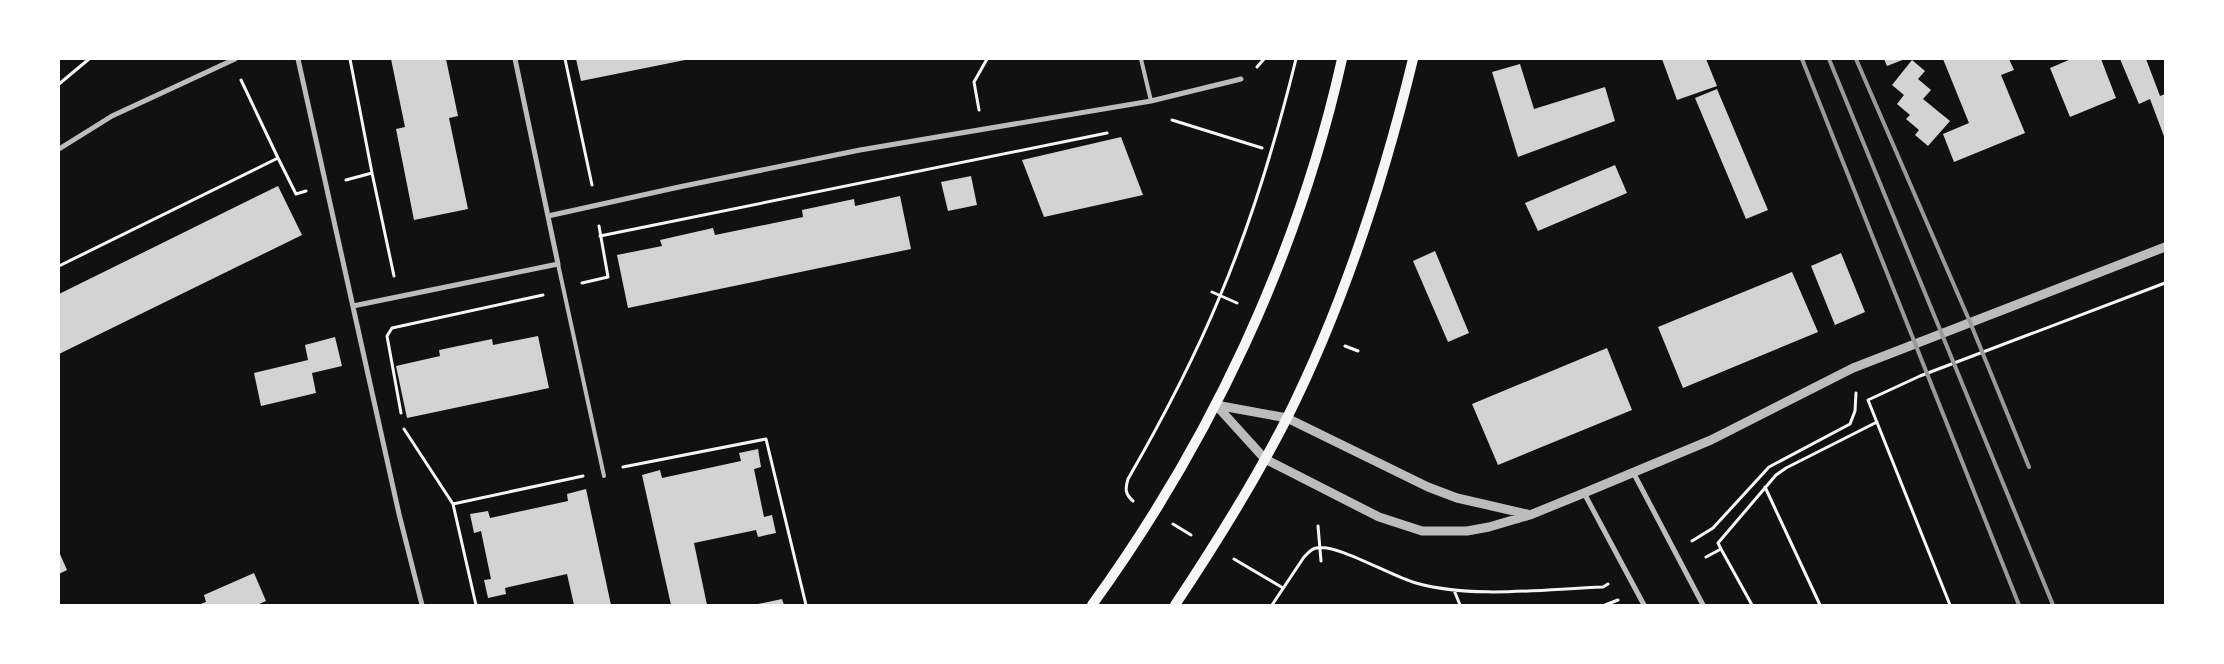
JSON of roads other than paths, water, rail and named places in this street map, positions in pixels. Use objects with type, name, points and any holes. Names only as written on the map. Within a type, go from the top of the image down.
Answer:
[{"type":"main road","points":[[1092,605],[1155,513],[1216,405],[1260,312],[1289,238],[1315,163],[1342,59]]},
{"type":"main road","points":[[1175,605],[1214,548],[1265,459],[1287,418],[1323,337],[1351,267],[1376,194],[1412,59]]},
{"type":"street","points":[[59,149],[112,116],[233,59]]},
{"type":"street","points":[[298,59],[399,514],[422,605]]},
{"type":"street","points":[[353,306],[558,264],[515,59]]},
{"type":"street","points":[[548,216],[860,150],[982,131],[1151,101],[1241,79]]},
{"type":"street","points":[[1216,405],[1265,459],[1379,517],[1422,532],[1467,531],[1489,527],[1530,514],[1584,493],[1711,440],[1853,368],[2165,247]]},
{"type":"street","points":[[1216,405],[1287,418],[1428,487],[1457,498],[1530,514]]},
{"type":"street","points":[[1633,472],[1702,605]]},
{"type":"street","points":[[1584,493],[1644,605]]},
{"type":"lane","points":[[1141,59],[1151,101]]},
{"type":"lane","points":[[558,264],[603,474]]},
{"type":"railway","points":[[1802,59],[2019,605]]},
{"type":"railway","points":[[1829,59],[2053,605]]},
{"type":"railway","points":[[1856,59],[1970,322],[2029,467]]}]
